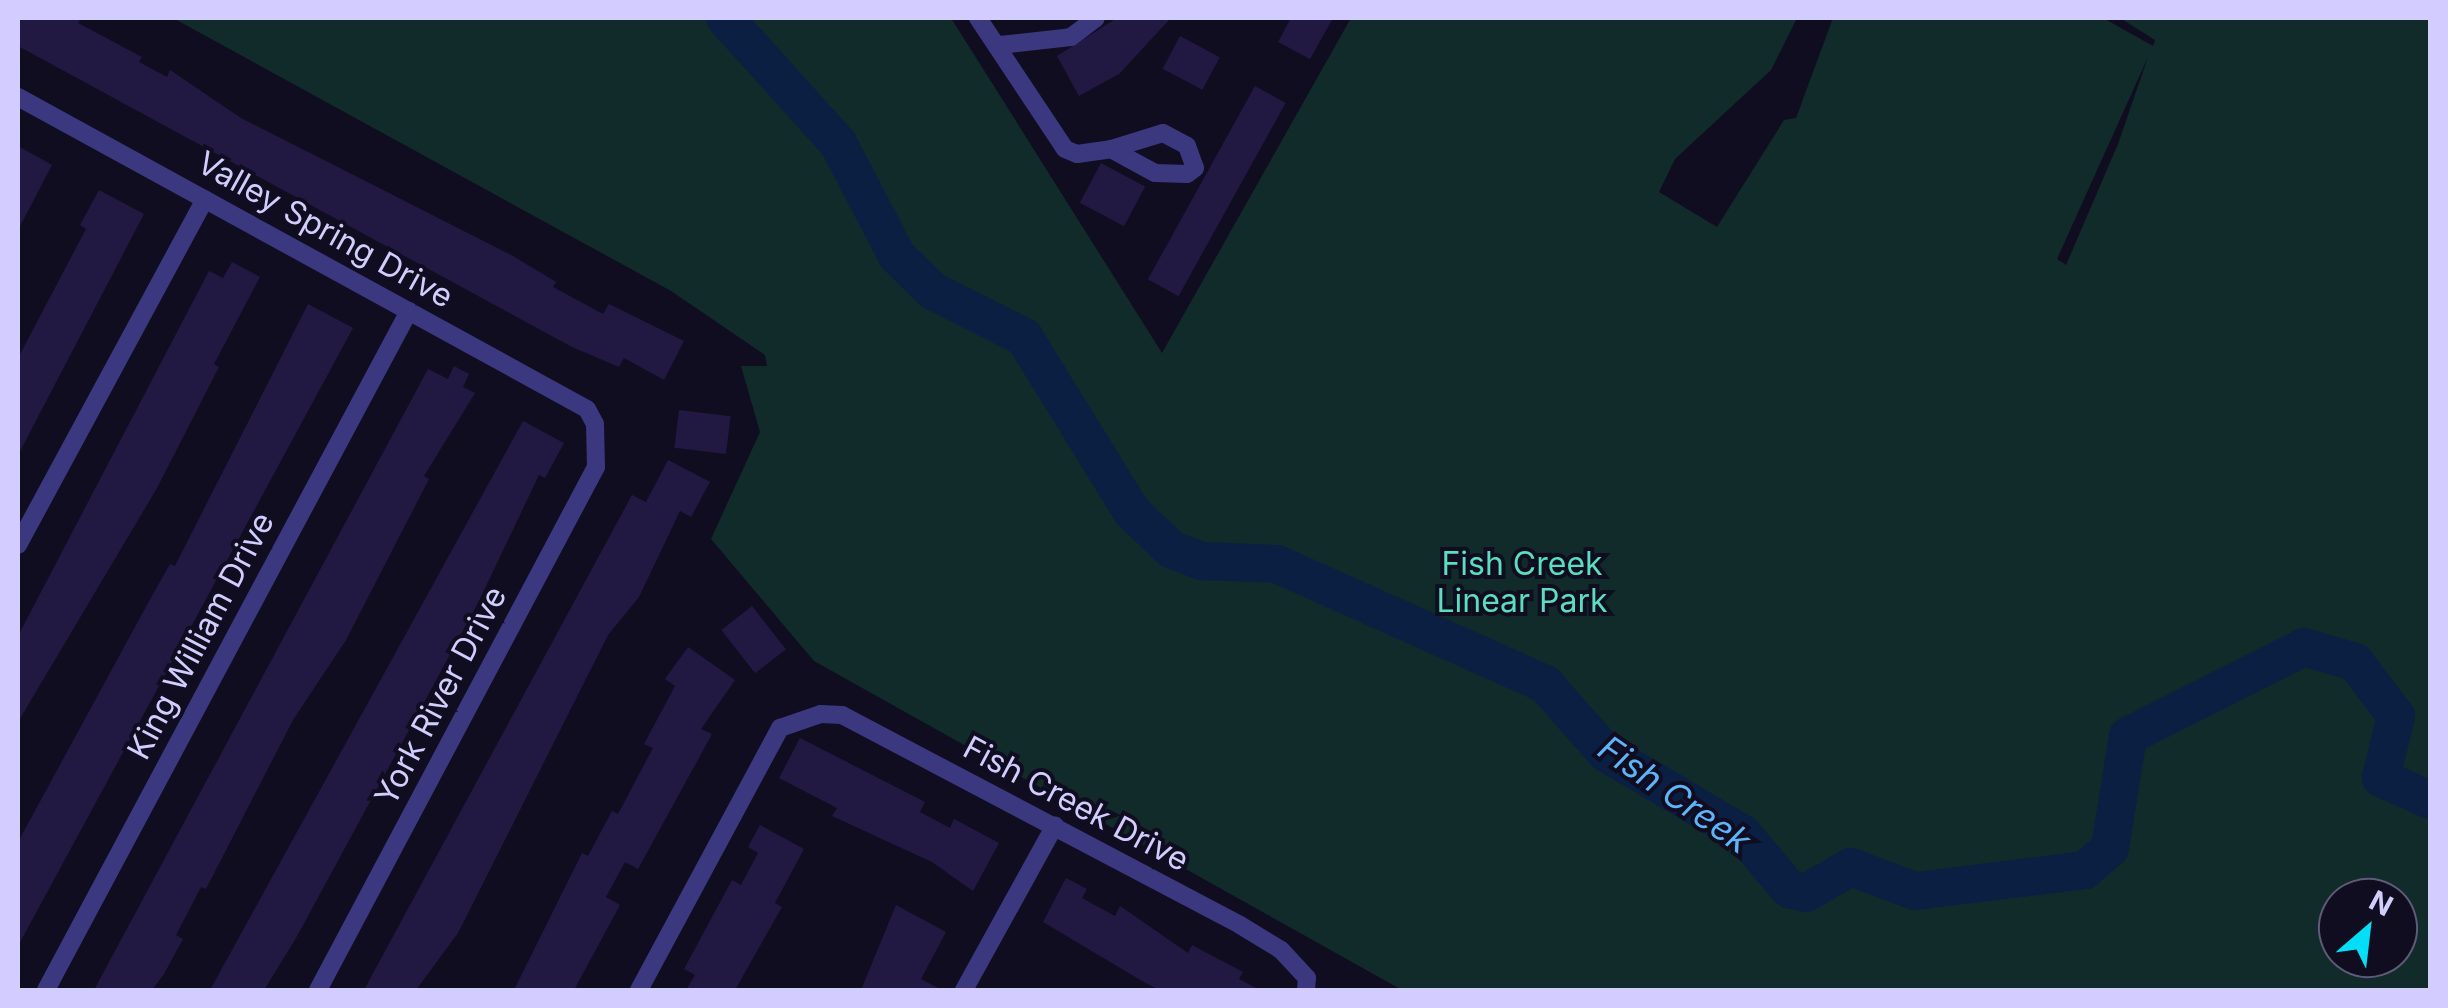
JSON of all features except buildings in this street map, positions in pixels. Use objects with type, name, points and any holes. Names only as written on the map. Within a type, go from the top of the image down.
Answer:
[{"type":"street","points":[[978,18],[1000,45],[1044,124],[1066,149],[1111,149]]},
{"type":"street","points":[[1000,45],[1071,37],[1096,18]]},
{"type":"street","name":"Valley Spring Drive","points":[[18,97],[587,408],[595,424]]},
{"type":"street","points":[[18,545],[205,199]]},
{"type":"street","name":"King William Drive","points":[[46,990],[409,310]]},
{"type":"street","name":"York River Drive","points":[[318,990],[596,467],[595,424]]},
{"type":"street","name":"Fish Creek Drive","points":[[639,990],[780,728],[803,715],[842,715],[1054,825],[1281,950],[1307,984]]},
{"type":"street","points":[[964,990],[1054,825]]},
{"type":"green space","name":"Fish Creek Linear Park","points":[[173,18],[951,18],[1162,353],[1351,18],[1797,18],[1771,70],[1675,159],[1659,192],[1717,227],[1784,120],[1796,118],[1833,18],[2103,18],[2153,46],[2155,40],[2120,18],[2430,18],[2430,990],[1402,990],[814,661],[711,539],[760,432],[741,366],[767,366],[765,355],[671,291]],"holes":[[[2148,57],[2118,144],[2066,265],[2057,259]]]},
{"type":"waterway","name":"Fish Creek","points":[[725,18],[838,143],[897,256],[933,291],[1024,337],[1132,512],[1172,550],[1203,561],[1277,564],[1545,684],[1606,753],[1743,834],[1789,889],[1806,893],[1851,867],[1915,891],[2085,870],[2110,848],[2128,736],[2304,647],[2355,662],[2396,716],[2381,778],[2430,800]]}]
